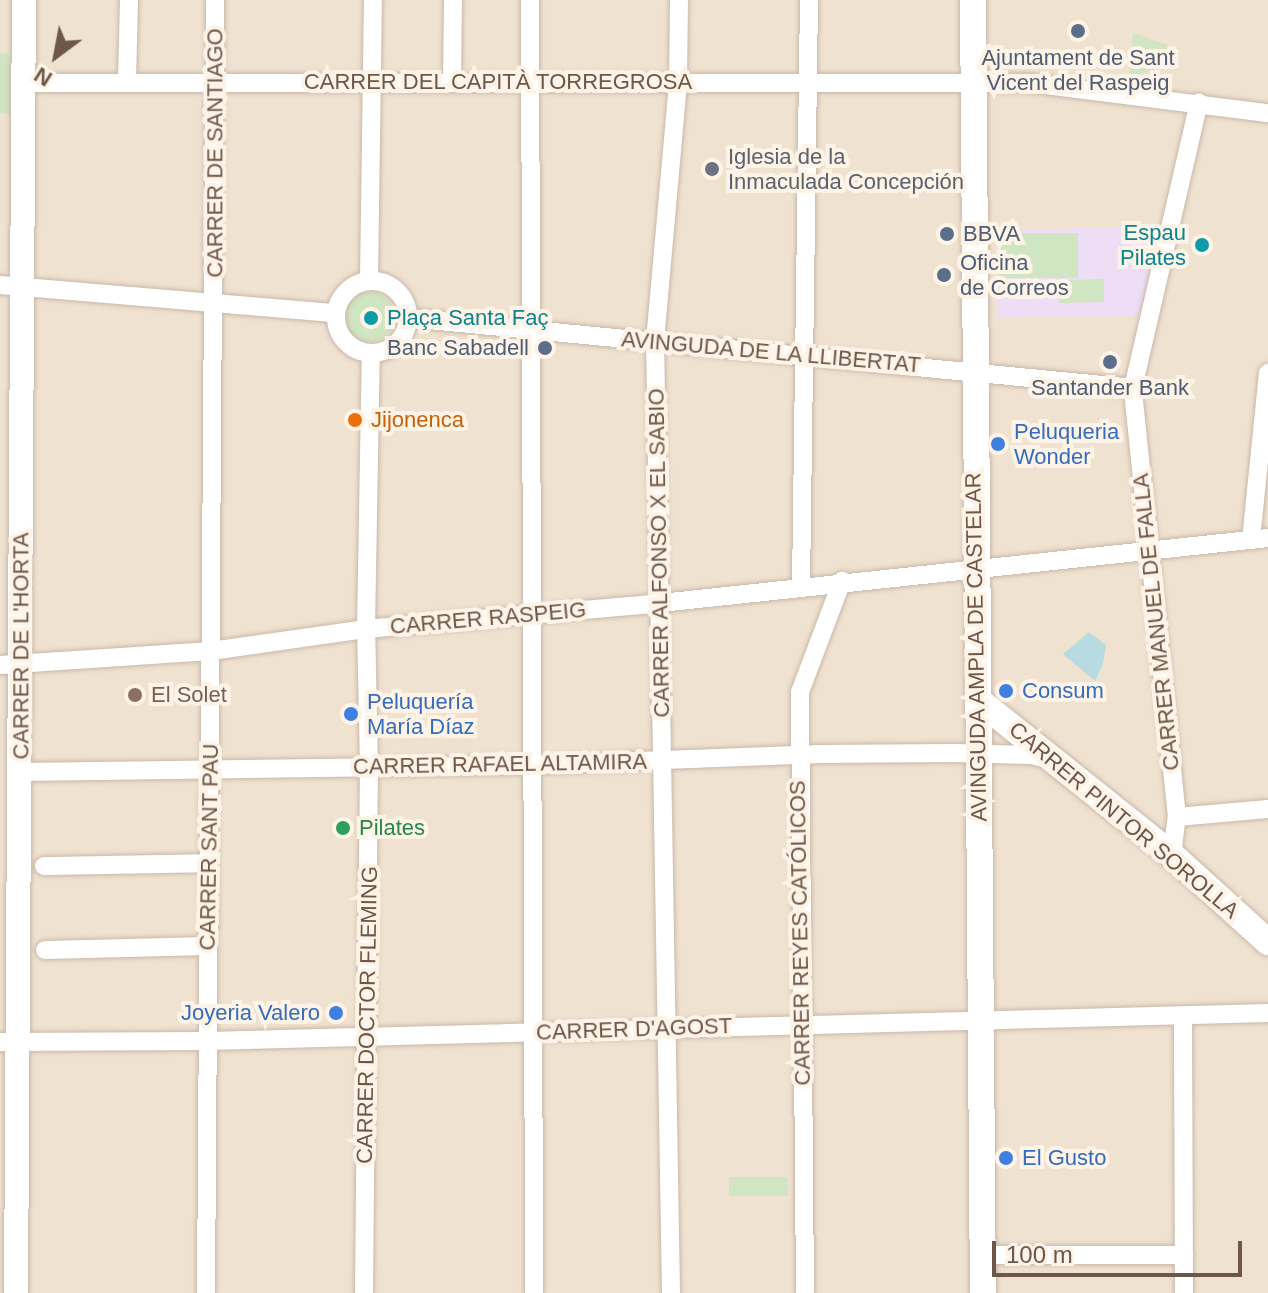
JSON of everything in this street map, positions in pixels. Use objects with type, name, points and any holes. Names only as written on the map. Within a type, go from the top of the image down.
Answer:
[{"type":"main road","name":"AVINGUDA AMPLA DE CASTELAR","points":[[973,0],[973,370],[983,1293]]},
{"type":"main road","name":"CARRER PINTOR SOROLLA","points":[[978,700],[1172,855],[1268,942]]},
{"type":"street","name":"CARRER DE L'HORTA","points":[[16,1293],[10,1042],[21,772],[10,664],[10,285],[23,83],[24,0]]},
{"type":"street","points":[[127,81],[129,0]]},
{"type":"street","name":"CARRER DE SANTIAGO","points":[[215,0],[215,305]]},
{"type":"street","points":[[369,281],[373,0]]},
{"type":"street","points":[[452,82],[453,0]]},
{"type":"street","points":[[530,0],[534,1293]]},
{"type":"street","name":"CARRER ALFONSO X EL SABIO","points":[[671,1293],[655,341],[678,82],[679,0]]},
{"type":"street","points":[[801,586],[809,0]]},
{"type":"street","name":"CARRER DEL CAPITÀ TORREGROSA","points":[[23,83],[1029,83],[1268,113]]},
{"type":"street","name":"CARRER MANUEL DE FALLA","points":[[1172,855],[1177,817],[1133,388],[1199,103]]},
{"type":"street","points":[[369,281],[384,283],[397,291],[405,303],[408,318],[401,339],[393,347],[371,353],[349,345],[341,336],[336,313],[347,291],[369,281]]},
{"type":"street","points":[[10,285],[336,313]]},
{"type":"street","name":"CARRER SANT PAU","points":[[206,1293],[215,305]]},
{"type":"street","name":"AVINGUDA DE LA LLIBERTAT","points":[[408,318],[973,370],[1133,388]]},
{"type":"street","name":"CARRER DOCTOR FLEMING","points":[[364,1293],[369,767],[366,629],[371,353]]},
{"type":"street","points":[[1259,539],[1268,373]]},
{"type":"street","name":"CARRER RASPEIG","points":[[10,664],[211,651],[366,629],[661,603],[842,581],[1259,539]]},
{"type":"street","name":"CARRER REYES CATÓLICOS","points":[[805,1293],[798,756],[800,692],[842,581]]},
{"type":"street","name":"CARRER RAFAEL ALTAMIRA","points":[[21,772],[534,765],[954,753],[1031,755],[1056,761]]},
{"type":"street","points":[[1177,817],[1268,809]]},
{"type":"street","points":[[44,866],[208,863]]},
{"type":"street","points":[[45,950],[208,946]]},
{"type":"street","name":"CARRER D'AGOST","points":[[10,1042],[207,1041],[367,1034],[533,1033],[1268,1013]]},
{"type":"street","points":[[1183,1016],[1184,1293]]},
{"type":"street","points":[[983,1255],[1184,1255]]},
{"type":"shaded area","points":[[0,0],[1268,0],[1268,1293],[0,1293]]},
{"type":"shaded area","points":[[1159,228],[1139,316],[997,317],[996,231]]},
{"type":"green space","points":[[1133,33],[1168,45],[1174,63],[1129,78]]},
{"type":"green space","points":[[0,53],[14,56],[15,116],[0,113]]},
{"type":"green space","points":[[998,233],[1078,233],[1078,278],[998,278]]},
{"type":"green space","points":[[1104,279],[1104,302],[1059,303],[1058,280]]},
{"type":"green space","points":[[370,292],[387,300],[395,317],[387,334],[370,342],[353,334],[345,317],[353,300]]},
{"type":"green space","points":[[729,1177],[788,1177],[788,1196],[729,1196]]},
{"type":"water","points":[[1089,632],[1106,645],[1103,664],[1095,681],[1063,654]]},
{"type":"place","name":"Ajuntament de Sant Vicent del Raspeig","points":[[1078,31]]},
{"type":"place","name":"Iglesia de la Inmaculada Concepción","points":[[712,169]]},
{"type":"place","name":"BBVA","points":[[947,234]]},
{"type":"place","name":"Espau Pilates","points":[[1202,245]]},
{"type":"place","name":"Oficina de Correos","points":[[944,275]]},
{"type":"place","name":"Plaça Santa Faç","points":[[371,318]]},
{"type":"place","name":"Banc Sabadell","points":[[545,348]]},
{"type":"place","name":"Santander Bank","points":[[1110,362]]},
{"type":"place","name":"Jijonenca","points":[[355,420]]},
{"type":"place","name":"Peluqueria Wonder","points":[[998,444]]},
{"type":"place","name":"Consum","points":[[1006,691]]},
{"type":"place","name":"El Solet","points":[[135,695]]},
{"type":"place","name":"Peluquería María Díaz","points":[[351,714]]},
{"type":"place","name":"Pilates","points":[[343,828]]},
{"type":"place","name":"Joyeria Valero","points":[[336,1013]]},
{"type":"place","name":"El Gusto","points":[[1006,1158]]}]
